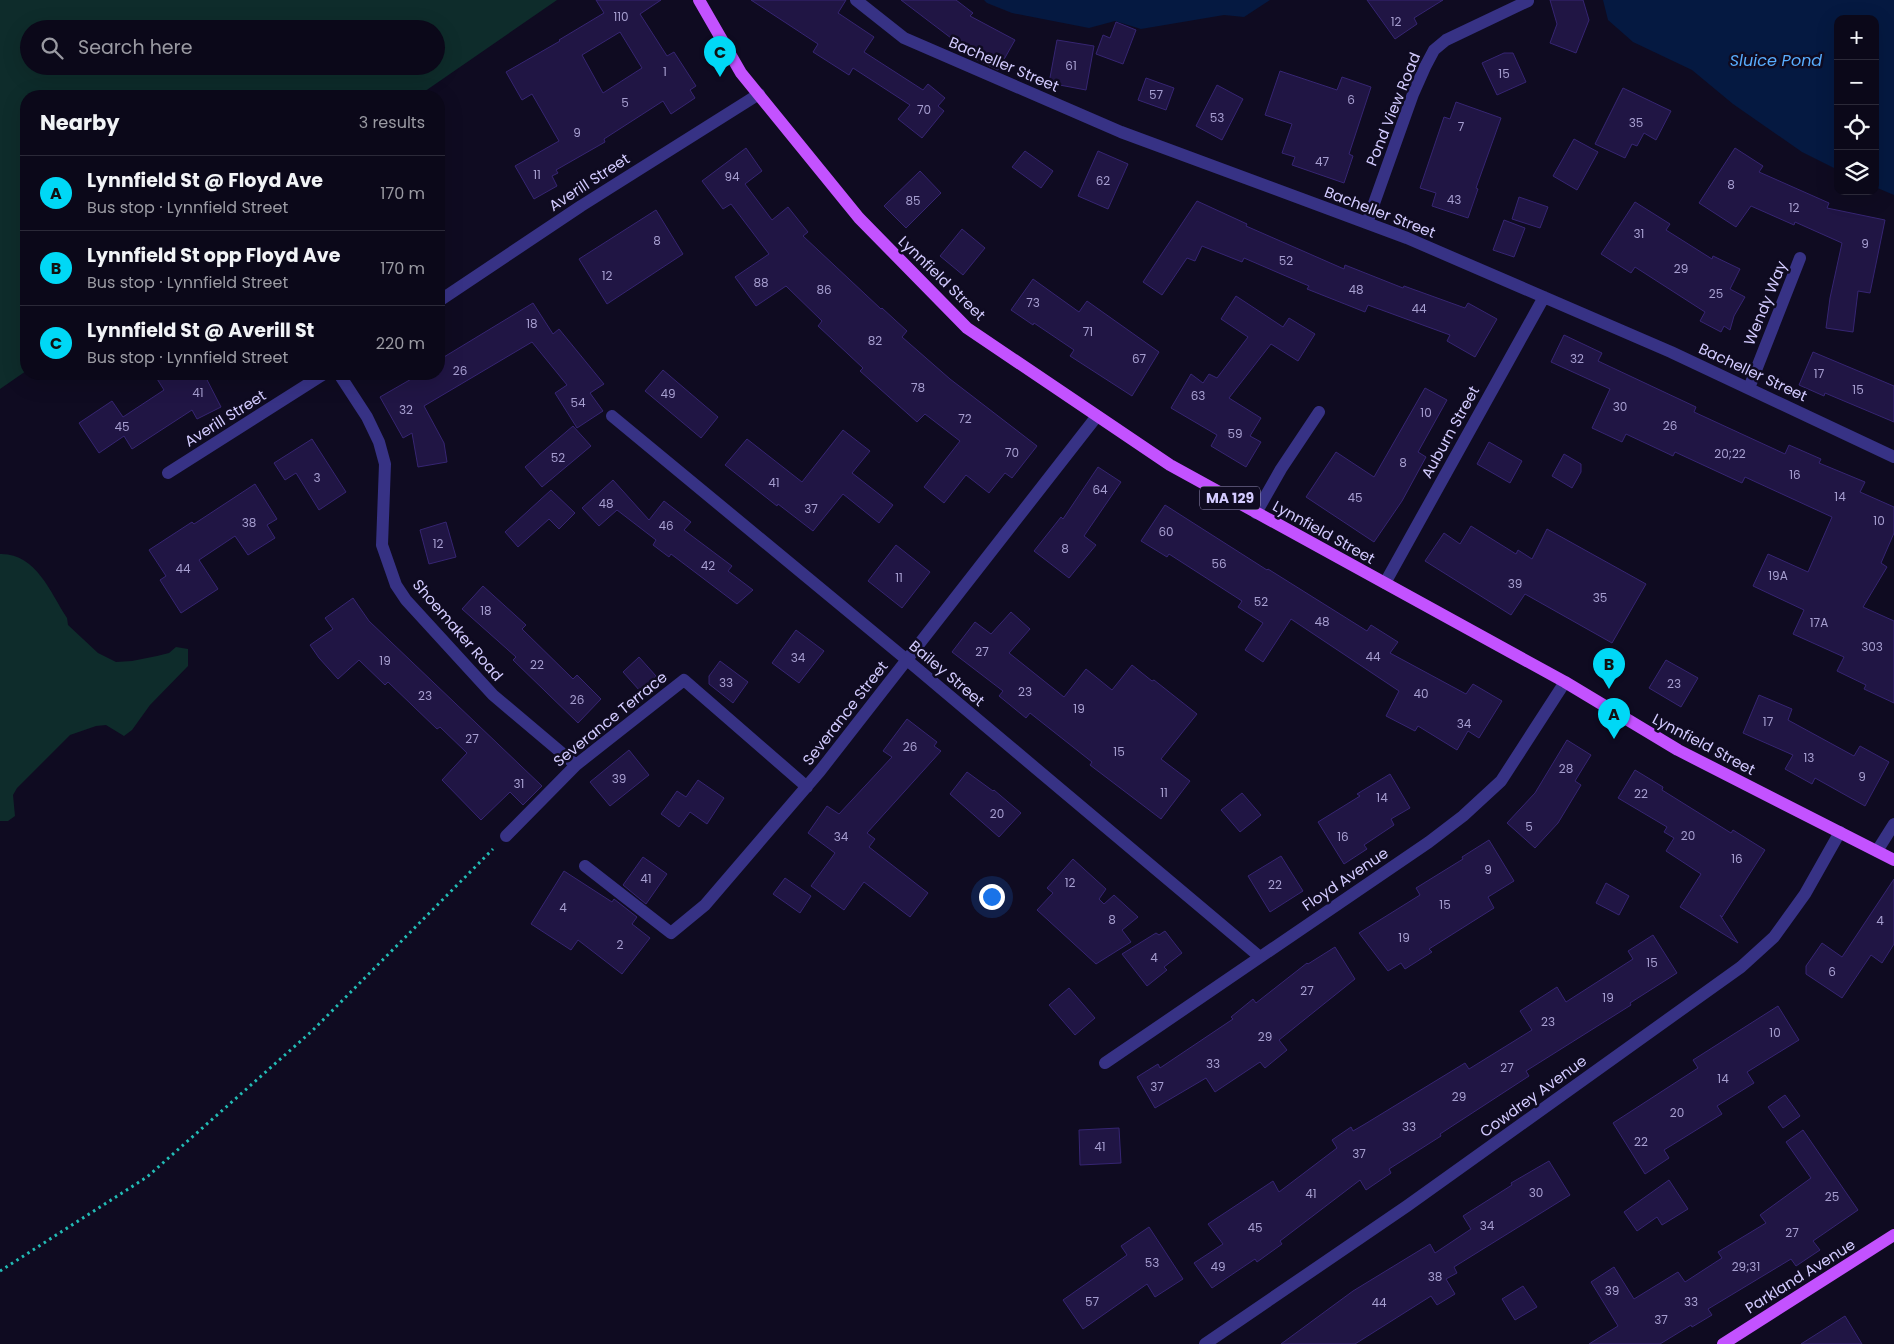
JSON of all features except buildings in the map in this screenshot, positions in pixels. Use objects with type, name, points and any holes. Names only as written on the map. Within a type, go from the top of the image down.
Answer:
[{"type":"main road","name":"Lynnfield Street","points":[[699,0],[741,73],[858,218],[967,328],[1170,465],[1565,682],[1678,750],[1894,860]]},
{"type":"main road","name":"Parkland Avenue","points":[[1723,1344],[1894,1235]]},
{"type":"street","name":"Bacheller Street","points":[[856,0],[904,38],[913,42],[1120,132],[1407,238],[1671,352],[1894,457]]},
{"type":"street","name":"Pond View Road","points":[[1367,223],[1413,94],[1424,67],[1434,50],[1446,40],[1528,1]]},
{"type":"street","name":"Averill Street","points":[[445,297],[581,206],[759,94]]},
{"type":"street","name":"Wendy Way","points":[[1749,388],[1800,258]]},
{"type":"street","name":"Auburn Street","points":[[1384,583],[1544,297]]},
{"type":"street","name":"Averill Street","points":[[168,473],[315,380]]},
{"type":"street","name":"Shoemaker Road","points":[[343,380],[367,417],[379,442],[385,464],[382,545],[396,585],[406,600],[493,695],[576,764]]},
{"type":"street","points":[[1256,512],[1281,469],[1319,412]]},
{"type":"street","name":"Bailey Street","points":[[612,416],[907,660],[1260,957]]},
{"type":"street","name":"Severance Street","points":[[585,866],[671,933],[705,905],[807,787],[1096,416]]},
{"type":"street","name":"Severance Terrace","points":[[506,836],[576,764],[684,680],[807,787]]},
{"type":"street","name":"Floyd Avenue","points":[[1105,1063],[1429,842],[1484,798],[1501,780],[1565,682]]},
{"type":"street","points":[[1877,852],[1894,824]]},
{"type":"street","name":"Cowdrey Avenue","points":[[1205,1344],[1415,1200],[1741,967],[1774,937],[1805,894],[1840,832]]},
{"type":"path","points":[[0,1271],[147,1177],[312,1031],[506,836]]},
{"type":"green space","points":[[0,0],[557,0],[427,90],[20,90],[20,375],[0,389]]},
{"type":"green space","points":[[0,554],[13,555],[33,567],[48,586],[67,618],[68,625],[98,653],[116,662],[132,661],[169,653],[176,647],[188,649],[188,666],[150,705],[132,730],[124,736],[106,725],[96,726],[70,735],[17,788],[13,795],[15,816],[8,821],[0,821]]},
{"type":"water","points":[[984,0],[1270,0],[1244,17],[1224,15],[1141,29],[1115,21],[1089,28],[1012,13]]},
{"type":"water","name":"Sluice Pond","points":[[1603,0],[1894,0],[1894,195],[1879,189],[1879,15],[1834,15],[1834,168],[1802,152],[1733,104],[1692,70],[1633,42],[1608,20]]},
{"type":"place","name":"Lynnfield St @ Averill St","points":[[720,77]]},
{"type":"place","name":"Lynnfield St opp Floyd Ave","points":[[1609,689]]},
{"type":"place","name":"Lynnfield St @ Floyd Ave","points":[[1614,739]]}]
